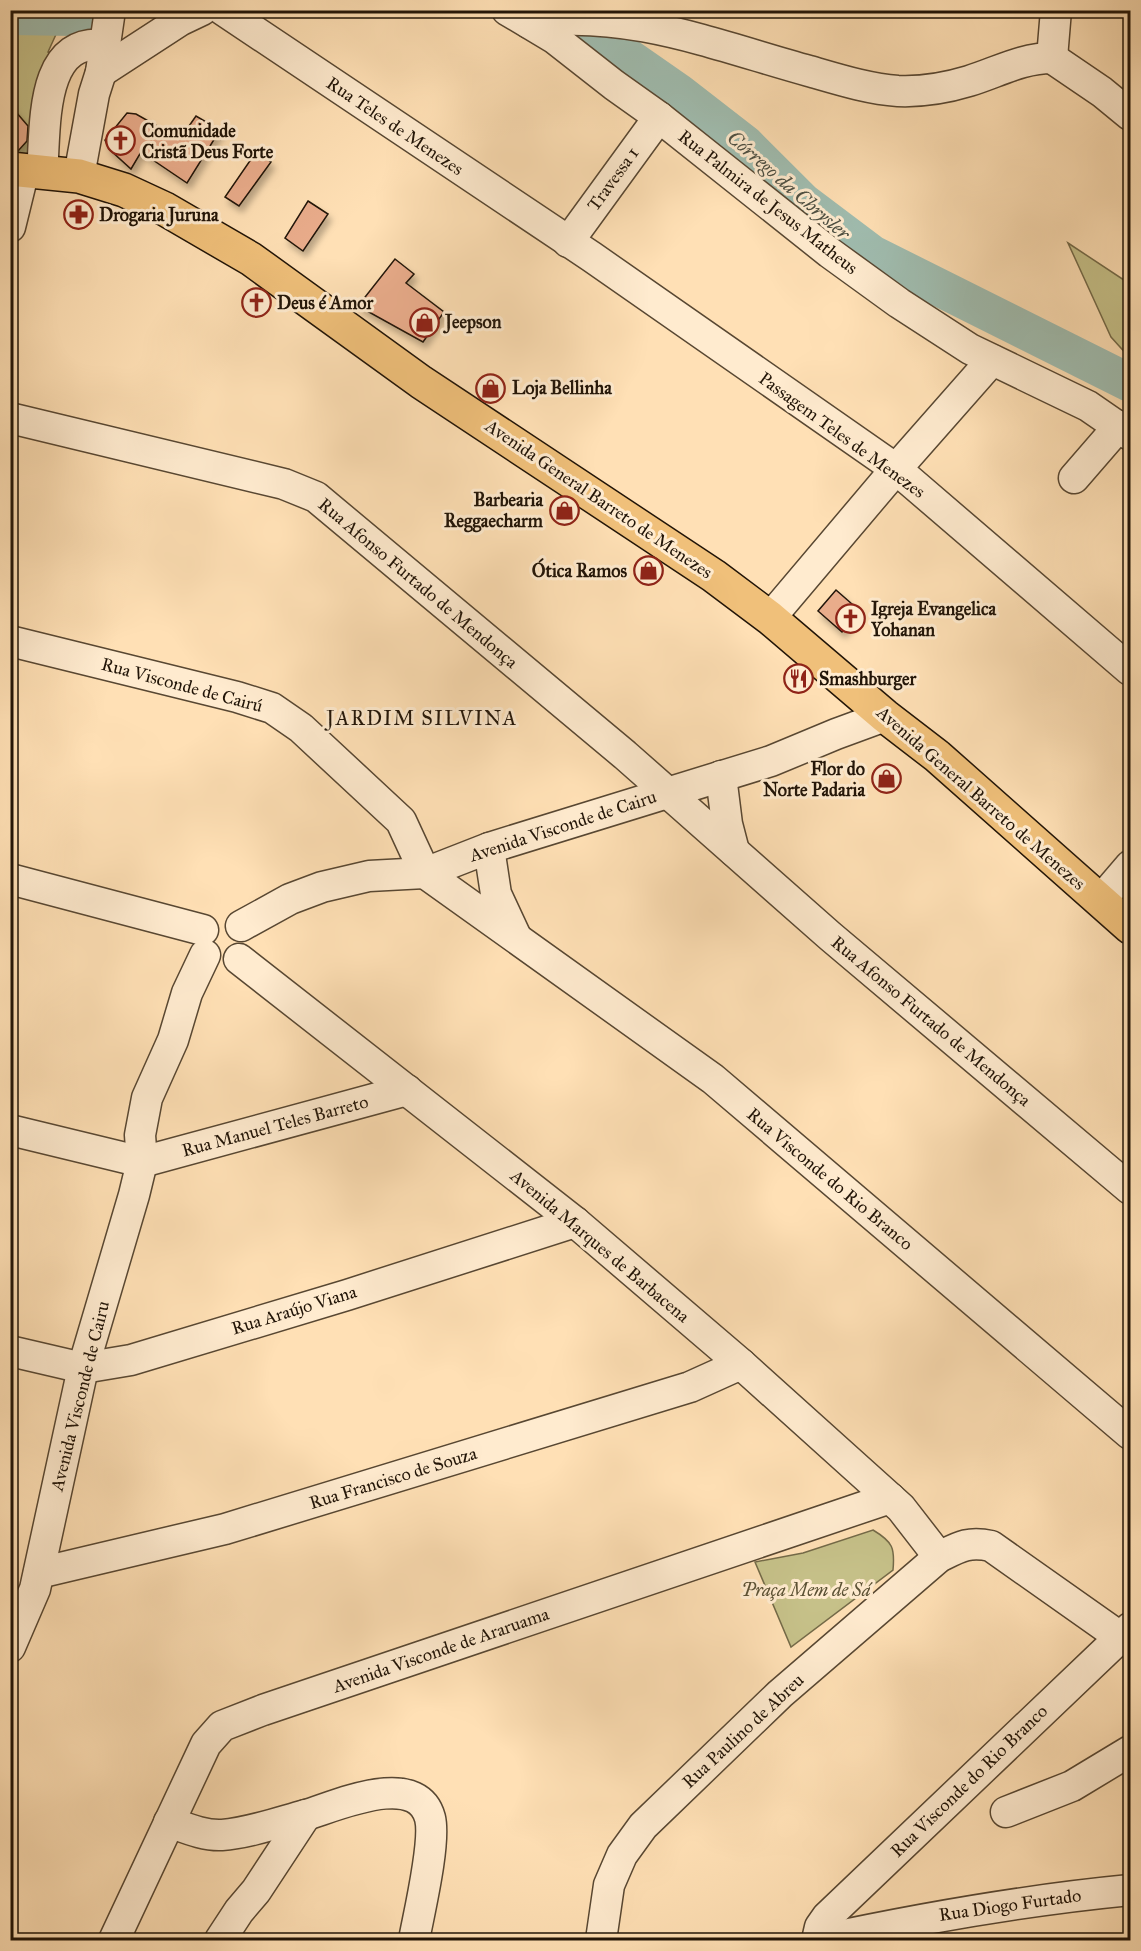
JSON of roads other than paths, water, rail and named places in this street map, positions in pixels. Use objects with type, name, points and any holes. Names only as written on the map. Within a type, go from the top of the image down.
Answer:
[{"type":"main road","name":"Avenida General Barreto de Menezes","points":[[26,170],[79,176],[124,189],[165,209],[251,259],[421,382],[704,570],[770,618],[885,716],[937,756],[1131,927]]},
{"type":"street","points":[[10,227],[60,64],[81,46],[181,20],[202,10]]},
{"type":"street","name":"Rua Teles de Menezes","points":[[223,10],[568,242]]},
{"type":"street","points":[[1052,58],[1056,10]]},
{"type":"street","points":[[530,18],[616,20],[661,29],[845,81],[896,91],[933,90],[970,80],[1020,62],[1052,58],[1131,115]]},
{"type":"street","name":"Rua Palmira de Jesus Matheus","points":[[530,18],[614,85],[659,117],[838,260],[899,303],[970,349],[1088,406],[1125,430]]},
{"type":"street","points":[[79,176],[106,39]]},
{"type":"street","name":"Travessa 1","points":[[568,242],[659,117]]},
{"type":"street","name":"Passagem Teles de Menezes","points":[[568,242],[896,469],[1131,670]]},
{"type":"street","points":[[770,618],[992,360]]},
{"type":"street","name":"Rua Afonso Furtado de Mendonça","points":[[10,418],[284,484],[316,497],[625,755],[830,936],[1131,1189]]},
{"type":"street","points":[[1074,478],[1125,430]]},
{"type":"street","name":"Rua Visconde de Cairú","points":[[10,641],[237,697],[272,708],[301,728],[401,821],[425,873]]},
{"type":"street","name":"Avenida Visconde de Cairu","points":[[241,926],[290,899],[322,887],[369,876],[425,873],[489,848],[771,761],[885,716]]},
{"type":"street","points":[[721,776],[727,824],[734,851]]},
{"type":"street","points":[[489,848],[496,894],[517,940]]},
{"type":"street","points":[[1100,901],[1131,866]]},
{"type":"street","name":"Rua Visconde do Rio Branco","points":[[425,873],[713,1079],[1131,1434]]},
{"type":"street","points":[[10,879],[204,942],[217,963],[232,963],[239,959],[246,946],[245,932],[236,921],[224,918],[212,921],[204,942]]},
{"type":"street","name":"Avenida Visconde de Cairu","points":[[11,1643],[20,1604],[39,1573],[83,1368],[134,1195],[141,1153],[156,1110],[159,1070],[173,1040],[204,942]]},
{"type":"street","name":"Avenida Marques de Barbacena","points":[[239,959],[575,1222],[741,1364],[901,1508],[939,1557]]},
{"type":"street","name":"Rua Manuel Teles Barreto","points":[[141,1153],[408,1090]]},
{"type":"street","points":[[10,1130],[141,1153]]},
{"type":"street","name":"Rua Araújo Viana","points":[[10,1351],[83,1368],[142,1357],[347,1295],[575,1222]]},
{"type":"street","name":"Rua Francisco de Souza","points":[[39,1573],[225,1529],[690,1387],[741,1364]]},
{"type":"street","name":"Avenida Visconde de Araruama","points":[[114,1941],[206,1744],[222,1726],[263,1710],[890,1498]]},
{"type":"street","name":"Rua Paulino de Abreu","points":[[601,1941],[609,1885],[622,1855],[643,1826],[780,1694],[939,1557],[965,1544],[978,1543],[991,1546],[1125,1633]]},
{"type":"street","name":"Rua Visconde do Rio Branco","points":[[819,1941],[820,1927],[827,1917],[1125,1633]]},
{"type":"street","points":[[1006,1812],[1072,1786],[1131,1751]]},
{"type":"street","points":[[169,1822],[198,1832],[220,1835],[244,1832],[361,1797],[389,1793],[411,1797],[425,1808],[430,1818],[429,1855],[414,1941]]},
{"type":"street","points":[[220,1941],[306,1815]]},
{"type":"street","name":"Rua Diogo Furtado","points":[[819,1941],[908,1921],[1090,1893],[1131,1890]]},
{"type":"street","points":[[908,1921],[933,1941]]},
{"type":"waterway","name":"Córrego da Chrysler","points":[[10,16],[75,17],[99,10]]},
{"type":"waterway","name":"Córrego da Chrysler","points":[[560,10],[678,92],[745,144],[803,202],[872,254],[1130,383]]},
{"type":"place","name":"Comunidade Cristã Deus Forte","points":[[121,141]]},
{"type":"place","name":"Drogaria Juruna","points":[[78,215]]},
{"type":"place","name":"Deus é Amor","points":[[256,303]]},
{"type":"place","name":"Jeepson","points":[[424,322]]},
{"type":"place","name":"Loja Bellinha","points":[[491,388]]},
{"type":"place","name":"Barbearia Reggaecharm","points":[[564,510]]},
{"type":"place","name":"Ótica Ramos","points":[[648,571]]},
{"type":"place","name":"Igreja Evangelica Yohanan","points":[[850,619]]},
{"type":"place","name":"Smashburger","points":[[798,679]]},
{"type":"place","name":"Flor do Norte Padaria","points":[[886,779]]},
{"type":"district","name":"JARDIM SILVINA","points":[[422,718]]},
{"type":"park label","name":"Praça Mem de Sá","points":[[806,1590]]}]
